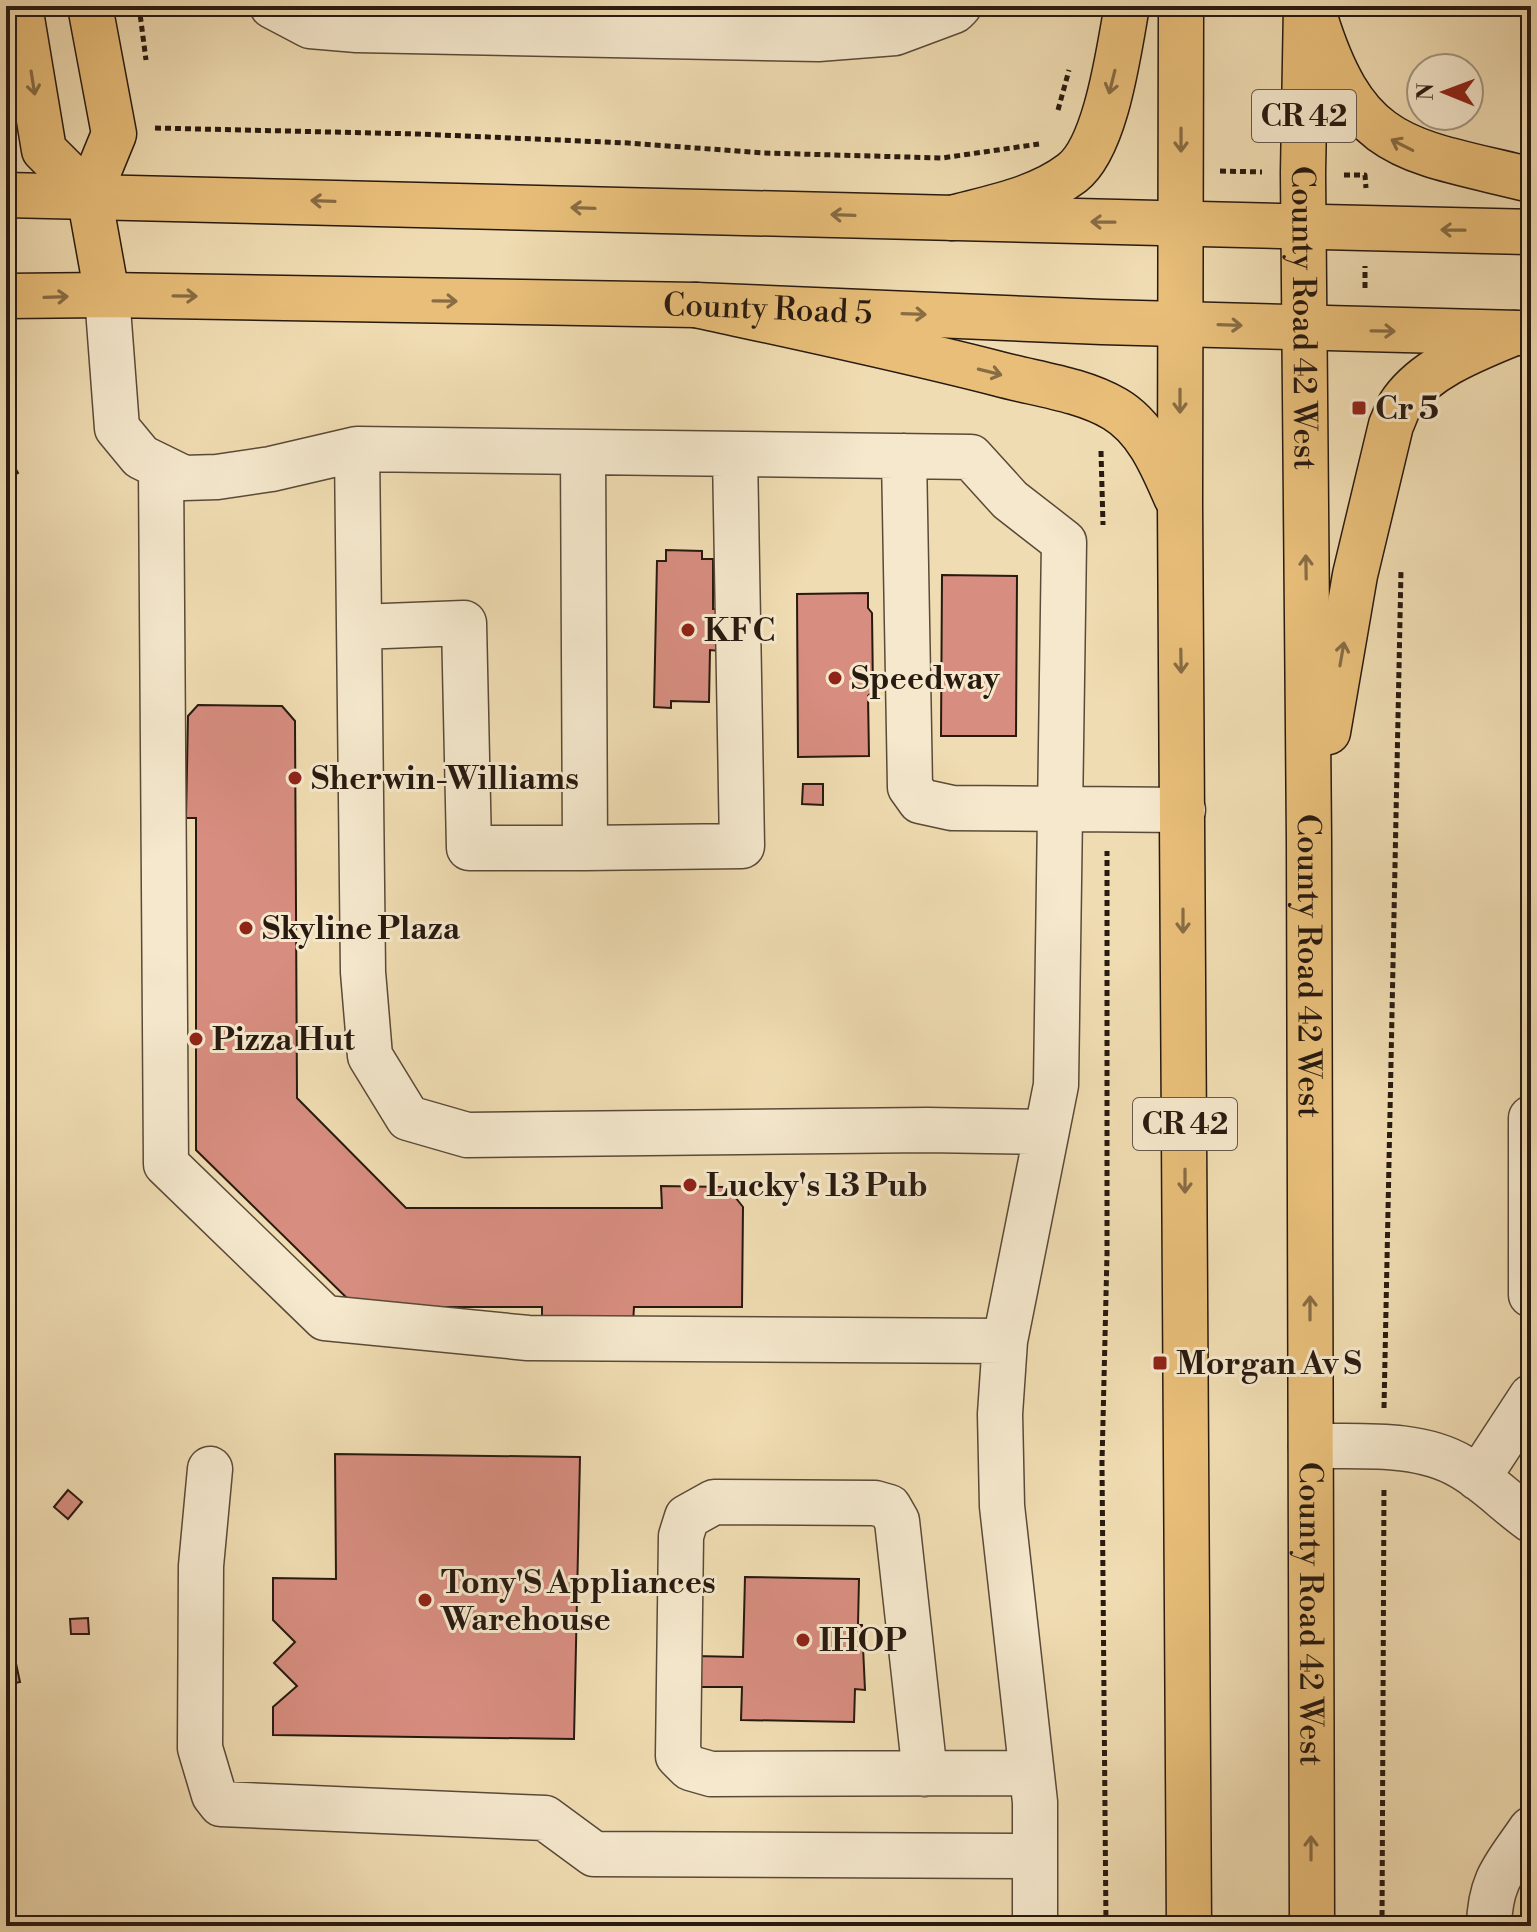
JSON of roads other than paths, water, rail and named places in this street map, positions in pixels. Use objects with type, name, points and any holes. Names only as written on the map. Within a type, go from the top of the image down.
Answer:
[{"type":"main road","points":[[20,6],[44,150],[89,195]]},
{"type":"main road","points":[[90,6],[114,134],[89,195],[107,295]]},
{"type":"main road","points":[[952,218],[1046,189],[1074,172],[1088,155],[1099,129],[1114,78],[1127,6]]},
{"type":"main road","name":"CR 42","points":[[1181,6],[1180,504],[1189,1926]]},
{"type":"main road","points":[[1308,6],[1341,85],[1356,107],[1387,137],[1413,151],[1531,180]]},
{"type":"main road","name":"County Road 42 West","points":[[1308,6],[1303,173],[1309,841],[1312,1926]]},
{"type":"main road","points":[[6,195],[1531,232]]},
{"type":"main road","name":"County Road 5","points":[[6,296],[696,305],[1365,331],[1522,333]]},
{"type":"main road","points":[[696,305],[941,359],[1089,397],[1115,409],[1132,422],[1149,442],[1180,504]]},
{"type":"main road","points":[[1309,841],[1355,575],[1391,425],[1402,402],[1422,381],[1473,350],[1522,333]]},
{"type":"main road","points":[[1188,1808],[1200,1926]]},
{"type":"street","points":[[272,6],[310,26],[357,30],[818,39],[895,33],[954,11],[959,6]]},
{"type":"street","points":[[107,295],[117,428],[141,457],[184,478],[217,477],[271,469],[357,449],[971,457],[1010,500],[1064,542],[1056,1085],[1005,1341],[1000,1414],[1002,1506],[1035,1802],[1035,1926]]},
{"type":"street","points":[[357,449],[363,972],[370,1056],[408,1118],[467,1135],[927,1130],[1045,1132]]},
{"type":"street","points":[[583,452],[585,848]]},
{"type":"street","points":[[359,627],[464,623],[469,848],[742,846],[735,454]]},
{"type":"street","points":[[904,456],[910,787],[920,801],[952,808],[1183,810]]},
{"type":"street","points":[[161,467],[166,1164],[325,1318],[528,1338],[1005,1341]]},
{"type":"street","points":[[1531,1118],[1531,1295]]},
{"type":"street","points":[[1478,1478],[1531,1397]]},
{"type":"street","points":[[1311,1446],[1384,1448],[1432,1454],[1460,1465],[1531,1520]]},
{"type":"street","points":[[210,1469],[201,1566],[200,1748],[214,1795],[221,1804],[545,1818],[594,1854],[1035,1856]]},
{"type":"street","points":[[925,1774],[897,1521],[889,1507],[875,1503],[714,1502],[687,1517],[681,1536],[678,1756],[690,1768],[711,1774],[925,1774],[1031,1773]]},
{"type":"street","points":[[1489,1926],[1490,1897],[1498,1878],[1531,1829]]},
{"type":"place","name":"Cr 5","points":[[1359,408]]},
{"type":"place","name":"KFC","points":[[688,630]]},
{"type":"place","name":"Speedway","points":[[835,678]]},
{"type":"place","name":"Sherwin-Williams","points":[[295,778]]},
{"type":"place","name":"Skyline Plaza","points":[[246,928]]},
{"type":"place","name":"Pizza Hut","points":[[196,1039]]},
{"type":"place","name":"Lucky's 13 Pub","points":[[690,1185]]},
{"type":"place","name":"Morgan Av S","points":[[1160,1363]]},
{"type":"place","name":"Tony'S Appliances Warehouse","points":[[425,1600]]},
{"type":"place","name":"IHOP","points":[[803,1640]]}]
